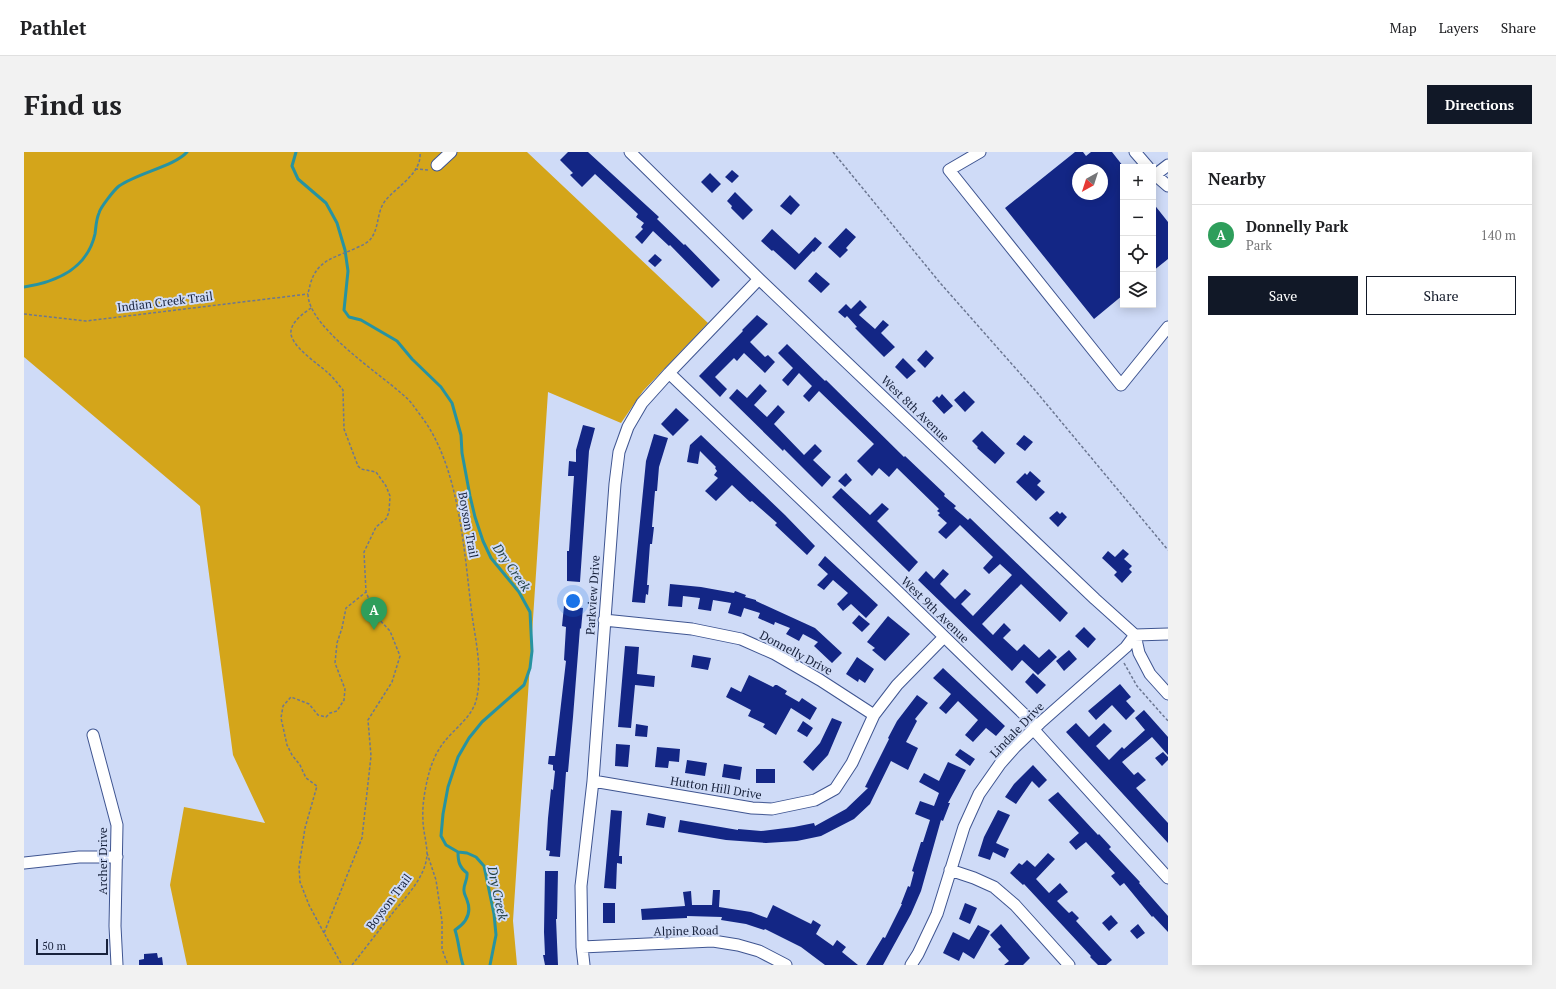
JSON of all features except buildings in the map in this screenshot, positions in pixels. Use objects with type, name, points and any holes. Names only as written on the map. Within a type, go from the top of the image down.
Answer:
[{"type":"street","points":[[437,165],[451,152]]},
{"type":"street","name":"West 8th Avenue","points":[[630,152],[759,279],[1095,599],[1135,635]]},
{"type":"street","points":[[980,152],[948,170],[1121,385],[1168,326]]},
{"type":"street","points":[[1136,152],[1146,164]]},
{"type":"street","points":[[1156,170],[1168,165]]},
{"type":"street","points":[[1156,176],[1168,186]]},
{"type":"street","name":"Parkview Drive","points":[[584,965],[582,947],[581,886],[592,781],[615,484],[620,452],[628,427],[642,403],[759,279]]},
{"type":"street","name":"West 9th Avenue","points":[[669,373],[1033,723],[1034,730],[1168,878]]},
{"type":"street","name":"Donnelly Drive","points":[[604,620],[692,629],[741,639],[775,654],[820,680],[874,715]]},
{"type":"street","points":[[1168,634],[1135,635],[1139,653],[1150,674],[1168,694]]},
{"type":"street","name":"Lindale Drive","points":[[911,965],[918,954],[937,914],[964,827],[979,794],[1010,753],[1034,730],[1040,722],[1126,647],[1135,635]]},
{"type":"street","name":"Hutton Hill Drive","points":[[592,781],[752,808],[772,809],[815,800],[836,789],[852,763],[874,715],[896,685],[944,637]]},
{"type":"street","name":"Archer Drive","points":[[93,735],[117,825],[115,926],[117,965]]},
{"type":"street","points":[[24,863],[80,857],[117,857]]},
{"type":"street","points":[[950,870],[994,887],[1015,905],[1069,965]]},
{"type":"street","name":"Alpine Road","points":[[582,947],[713,942],[745,947],[786,965]]},
{"type":"path","name":"Boyson Trail","points":[[352,965],[415,884],[421,874],[427,853],[422,820],[424,798],[430,772],[435,756],[442,744],[473,710],[479,683],[477,656],[460,524],[451,480],[444,460],[423,418],[406,396],[359,359],[336,338],[316,316],[311,308],[308,294],[313,274],[321,264],[367,243],[375,233],[380,218],[381,209],[385,202],[411,175],[421,157],[420,152]]},
{"type":"path","points":[[833,152],[941,284],[1034,389],[1168,550]]},
{"type":"path","points":[[415,169],[429,170],[437,165]]},
{"type":"path","name":"Indian Creek Trail","points":[[24,314],[86,320],[308,294]]},
{"type":"path","points":[[311,308],[301,315],[294,324],[291,331],[293,340],[301,350],[328,373],[343,390],[344,429],[358,466],[361,469],[376,472],[386,486],[390,496],[389,512],[386,519],[376,527],[364,552],[364,561],[366,592],[376,616],[390,631],[400,656],[392,682],[368,720],[371,756],[362,838],[324,932]]},
{"type":"path","points":[[342,965],[309,905],[300,882],[299,867],[305,828],[317,786],[306,778],[300,765],[292,755],[287,745],[281,718],[283,706],[291,697],[309,704],[318,715],[326,717],[330,713],[337,711],[344,700],[345,689],[335,663],[337,642],[342,628],[346,608],[366,592]]},
{"type":"path","points":[[1122,658],[1137,686],[1168,721]]},
{"type":"path","points":[[427,853],[436,880],[442,921],[442,949],[448,965]]},
{"type":"shaded area","points":[[24,152],[527,152],[708,323],[643,391],[621,423],[548,392],[513,921],[517,965],[187,965],[170,885],[184,807],[265,823],[233,755],[200,506],[24,357]]},
{"type":"waterway","points":[[24,287],[48,282],[69,272],[78,265],[91,246],[100,211],[117,188],[127,181],[174,161],[187,152]]},
{"type":"waterway","name":"Dry Creek","points":[[296,152],[292,166],[298,179],[326,203],[337,223],[345,250],[348,271],[344,310],[349,317],[361,320],[397,341],[412,359],[441,387],[452,403],[461,435],[462,453],[470,496],[483,541],[491,558],[519,592],[530,612],[532,651],[530,668],[524,685],[482,722],[469,738],[458,757],[448,787],[443,814],[441,836],[446,845],[458,852],[467,853],[476,857],[484,866],[494,914],[496,935],[490,965]]},
{"type":"waterway","points":[[458,852],[460,864],[467,873],[464,893],[469,909],[465,921],[455,930],[463,965]]},
{"type":"place","name":"Donnelly Park","points":[[374,630]]}]
